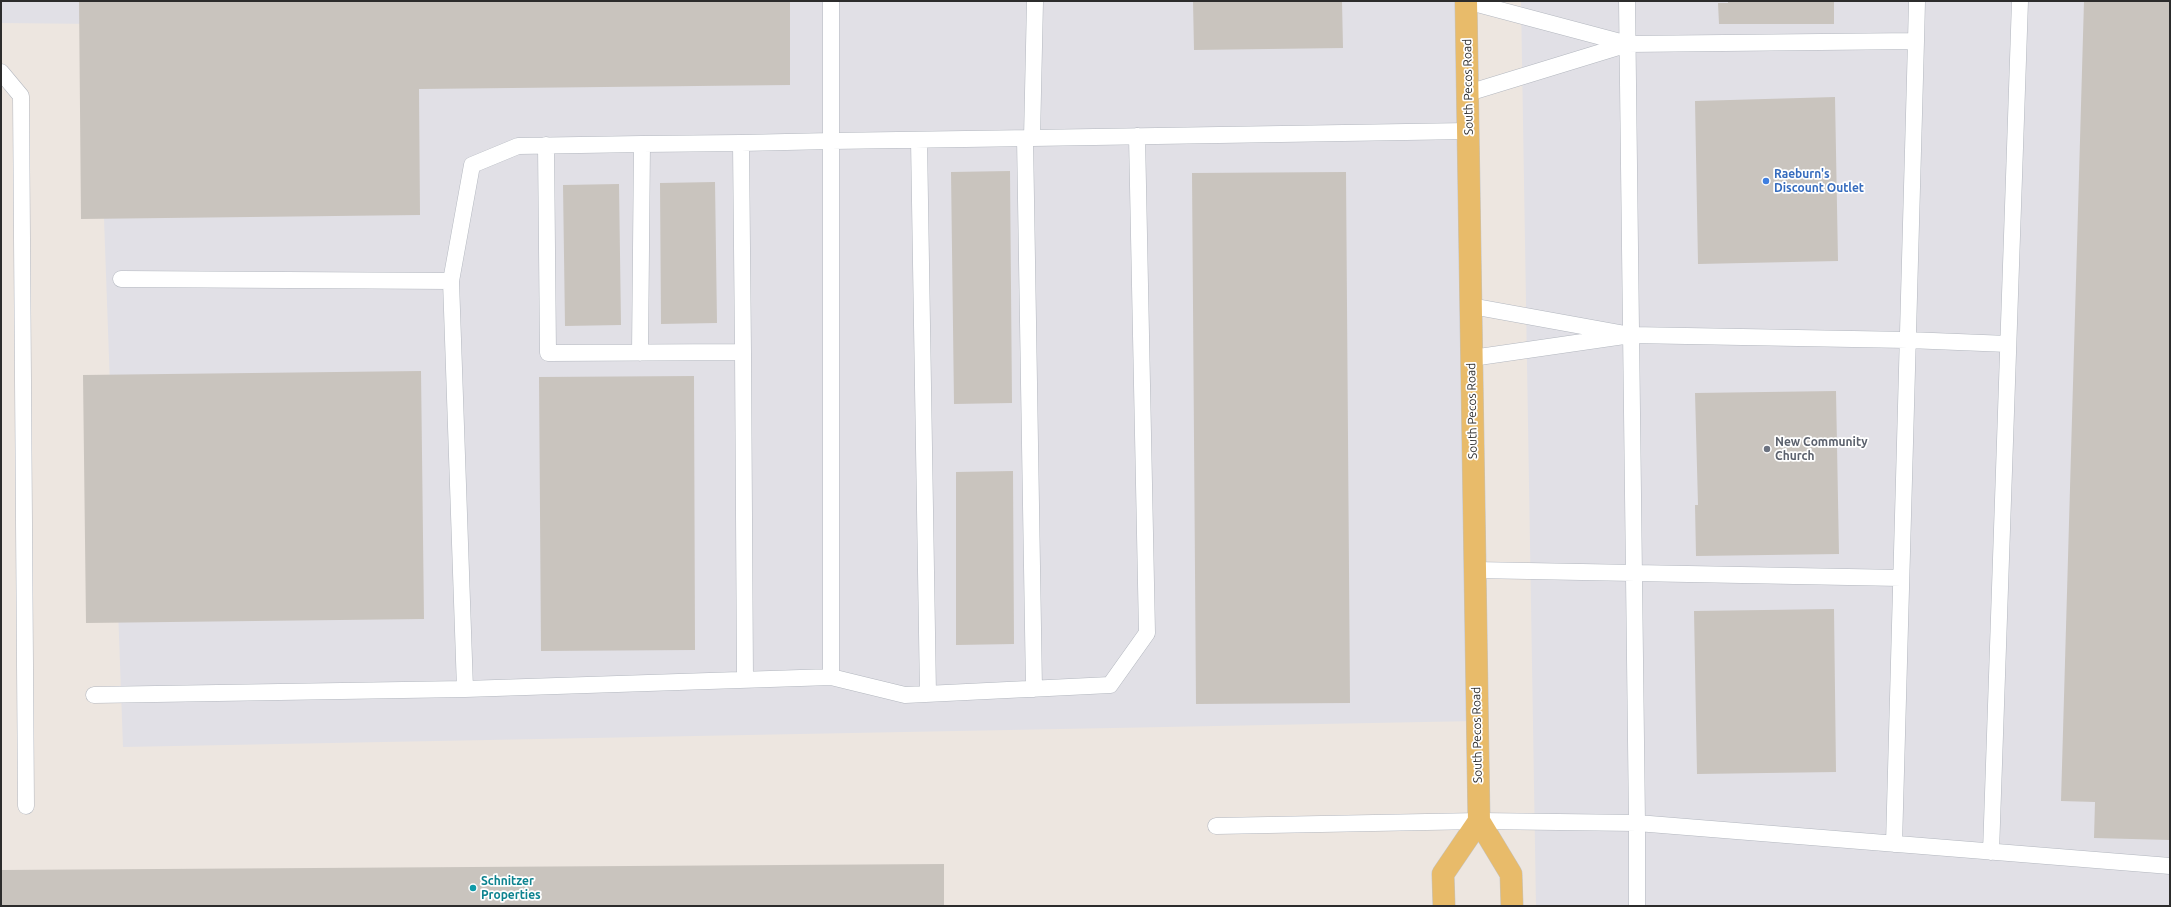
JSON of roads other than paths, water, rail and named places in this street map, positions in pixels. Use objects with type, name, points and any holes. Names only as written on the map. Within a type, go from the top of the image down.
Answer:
[{"type":"main road","name":"South Pecos Road","points":[[1466,1],[1479,821]]},
{"type":"main road","points":[[1444,906],[1444,874],[1479,821],[1511,874],[1512,906]]},
{"type":"lane","points":[[830,677],[831,1]]},
{"type":"lane","points":[[1034,689],[1029,138],[1035,1]]},
{"type":"lane","points":[[1466,1],[1628,44],[1916,41]]},
{"type":"lane","points":[[1627,1],[1637,906]]},
{"type":"lane","points":[[1894,844],[1917,1]]},
{"type":"lane","points":[[1991,852],[2020,1]]},
{"type":"lane","points":[[1468,93],[1628,44]]},
{"type":"lane","points":[[1,72],[21,96],[26,806]]},
{"type":"lane","points":[[465,689],[451,281],[472,166],[518,146],[546,145],[1468,131]]},
{"type":"lane","points":[[94,695],[465,689],[830,677],[905,695],[1110,685],[1147,633],[1137,136]]},
{"type":"lane","points":[[919,140],[928,694]]},
{"type":"lane","points":[[741,142],[745,680]]},
{"type":"lane","points":[[640,353],[642,144]]},
{"type":"lane","points":[[546,145],[548,353],[743,352]]},
{"type":"lane","points":[[121,279],[451,281]]},
{"type":"lane","points":[[1471,306],[1631,335],[1908,340],[2008,344]]},
{"type":"lane","points":[[1472,358],[1631,335]]},
{"type":"lane","points":[[1475,570],[1901,578]]},
{"type":"lane","points":[[1216,826],[1479,821],[1637,822],[2170,866]]},
{"type":"place","name":"Raeburn's Discount Outlet","points":[[1766,181]]},
{"type":"place","name":"New Community Church","points":[[1767,449]]},
{"type":"place","name":"Schnitzer Properties","points":[[473,888]]}]
